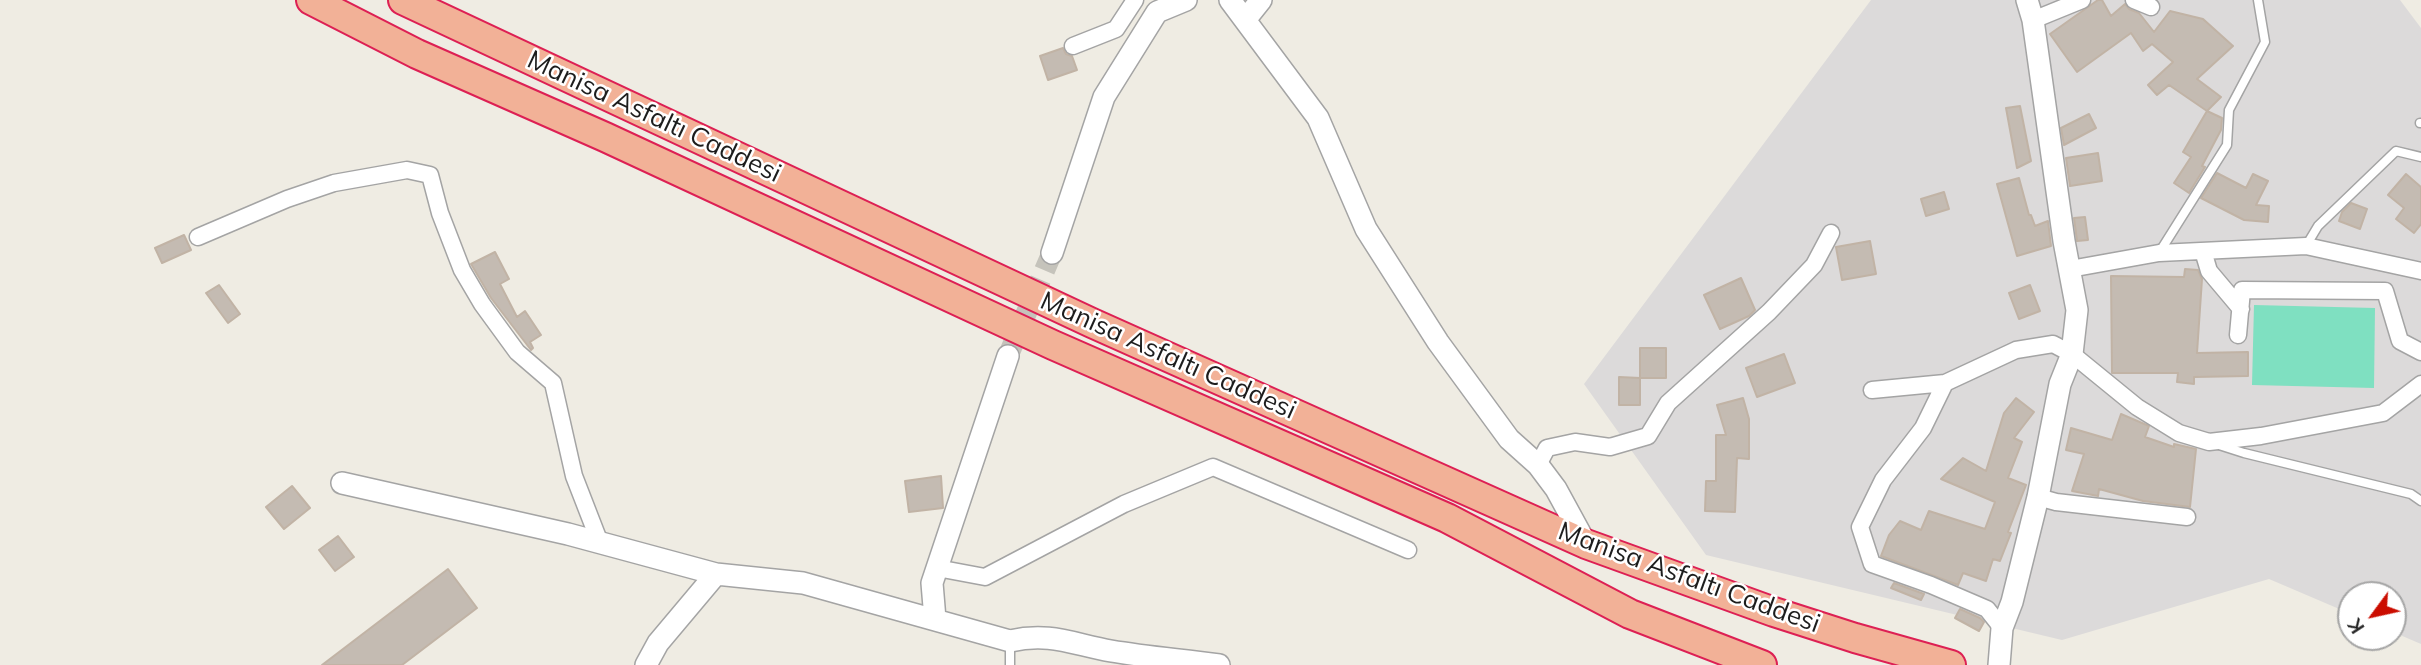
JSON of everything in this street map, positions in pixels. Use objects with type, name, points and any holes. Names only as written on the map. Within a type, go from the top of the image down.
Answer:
[{"type":"highway","name":"Manisa Asfaltı Caddesi","points":[[311,0],[417,54],[605,137],[1053,345],[1447,518],[1630,614],[1762,665]]},
{"type":"highway","name":"Manisa Asfaltı Caddesi","points":[[404,0],[1093,323],[1586,544],[1854,638],[1951,665]]},
{"type":"street","points":[[1073,47],[1116,29],[1135,0]]},
{"type":"street","points":[[1052,253],[1104,97],[1157,12],[1186,0]]},
{"type":"street","points":[[1230,0],[1318,118],[1366,229],[1438,342],[1508,439],[1538,465],[1556,489],[1586,544]]},
{"type":"street","points":[[1245,20],[1261,0]]},
{"type":"street","points":[[1999,665],[2002,628],[2012,602],[2038,497],[2060,384],[2072,354],[2077,310],[2030,10],[2081,0]]},
{"type":"street","points":[[2134,0],[2151,7]]},
{"type":"street","points":[[198,237],[287,199],[334,183],[407,170],[430,175],[440,213],[462,270],[482,304],[517,352],[554,383],[575,476],[600,543]]},
{"type":"street","points":[[1538,465],[1547,448],[1575,442],[1610,447],[1648,436],[1668,403],[1769,312],[1814,265],[1830,233]]},
{"type":"street","points":[[2067,257],[2306,246],[2421,271]]},
{"type":"street","points":[[2203,251],[2208,271],[2241,309]]},
{"type":"street","points":[[2238,335],[2242,290],[2385,291],[2400,341],[2421,352]]},
{"type":"street","points":[[1872,390],[1945,383],[2016,350],[2053,344],[2072,354],[2137,407],[2179,433],[2209,442],[2261,436],[2383,414],[2421,384]]},
{"type":"street","points":[[935,619],[932,583],[1008,356]]},
{"type":"street","points":[[1945,383],[1923,428],[1882,480],[1860,527],[1872,564],[1987,609],[2002,628]]},
{"type":"street","points":[[937,568],[985,577],[1124,504],[1213,467],[1408,550]]},
{"type":"street","points":[[342,483],[600,543],[716,574],[803,583],[1010,641],[1029,636],[1046,636],[1111,651],[1219,665]]},
{"type":"street","points":[[2038,497],[2056,502],[2187,517]]},
{"type":"street","points":[[646,665],[658,643],[716,574]]},
{"type":"lane","points":[[2159,253],[2227,145],[2230,110],[2265,42],[2258,0]]},
{"type":"lane","points":[[2306,246],[2318,226],[2396,151],[2421,157]]},
{"type":"lane","points":[[2209,442],[2411,494],[2421,501]]},
{"type":"lane","points":[[1010,641],[1010,665]]},
{"type":"shaded area","points":[[1871,0],[2400,0],[2421,28],[2421,644],[2407,638],[2407,581],[2337,581],[2337,608],[2269,579],[2062,640],[1706,555],[1584,384]]},
{"type":"green space","points":[[2254,305],[2375,308],[2374,388],[2252,385]]},
{"type":"building","points":[[2098,0],[2102,0],[2111,16],[2125,4],[2139,13],[2154,32],[2170,11],[2203,19],[2233,46],[2197,79],[2221,97],[2207,111],[2169,85],[2157,95],[2148,85],[2173,62],[2152,44],[2143,51],[2131,33],[2077,72],[2050,34]]},
{"type":"building","points":[[1063,48],[1066,54],[1072,56],[1077,70],[1048,80],[1040,56]]},
{"type":"building","points":[[2020,106],[2031,161],[2017,168],[2006,108]]},
{"type":"building","points":[[2207,111],[2222,118],[2221,130],[2202,166],[2205,167],[2189,193],[2174,183],[2191,157],[2183,152]]},
{"type":"building","points":[[2089,114],[2096,128],[2064,145],[2061,128]]},
{"type":"building","points":[[2098,153],[2102,181],[2070,186],[2066,158]]},
{"type":"building","points":[[2217,173],[2246,188],[2253,174],[2268,181],[2256,205],[2269,206],[2268,222],[2244,220],[2201,198]]},
{"type":"building","points":[[2406,174],[2421,187],[2421,224],[2414,233],[2396,219],[2404,208],[2388,195]]},
{"type":"building","points":[[2019,178],[2029,215],[2035,226],[2048,221],[2051,246],[2017,256],[1997,184]]},
{"type":"building","points":[[1944,192],[1949,209],[1926,216],[1921,199]]},
{"type":"building","points":[[2351,203],[2367,209],[2360,229],[2339,221],[2342,212]]},
{"type":"building","points":[[2085,217],[2088,240],[2077,241],[2074,218]]},
{"type":"building","points":[[184,235],[191,250],[162,263],[155,248]]},
{"type":"building","points":[[1870,241],[1876,274],[1842,280],[1836,247]]},
{"type":"building","points":[[495,252],[509,279],[500,284],[517,317],[525,311],[541,335],[530,342],[533,348],[531,350],[491,298],[471,264]]},
{"type":"building","points":[[2185,269],[2198,270],[2202,279],[2197,353],[2248,352],[2248,376],[2194,377],[2194,384],[2177,382],[2178,373],[2112,373],[2111,276],[2184,277]]},
{"type":"building","points":[[1741,278],[1755,310],[1749,316],[1720,329],[1704,295]]},
{"type":"building","points":[[219,285],[240,314],[228,323],[206,293]]},
{"type":"building","points":[[2030,285],[2040,311],[2019,319],[2009,293]]},
{"type":"building","points":[[1640,348],[1666,348],[1666,378],[1640,378]]},
{"type":"building","points":[[1784,354],[1795,383],[1757,397],[1746,368]]},
{"type":"building","points":[[1619,377],[1640,378],[1640,405],[1619,405]]},
{"type":"building","points":[[1743,398],[1749,419],[1749,459],[1737,458],[1735,512],[1705,511],[1706,481],[1716,481],[1716,435],[1726,435],[1717,405]]},
{"type":"building","points":[[2016,398],[2034,412],[2014,438],[2022,442],[2008,478],[2026,485],[2000,561],[1993,559],[1986,581],[1963,573],[1958,585],[1881,556],[1889,535],[1900,521],[1921,530],[1929,511],[1985,529],[1995,502],[1941,479],[1963,458],[1986,471],[2004,413]]},
{"type":"building","points":[[2121,414],[2149,426],[2145,437],[2174,447],[2174,444],[2196,449],[2190,507],[2143,501],[2099,489],[2098,496],[2072,491],[2084,454],[2066,450],[2071,428],[2112,440]]},
{"type":"building","points":[[941,476],[943,508],[909,512],[905,481]]},
{"type":"building","points":[[292,486],[310,508],[284,529],[266,507]]},
{"type":"building","points":[[338,536],[354,557],[335,571],[319,550]]},
{"type":"building","points":[[448,569],[477,608],[402,665],[322,665]]},
{"type":"building","points":[[1894,583],[1924,594],[1921,600],[1891,588]]},
{"type":"building","points":[[1960,609],[1984,622],[1979,631],[1955,618]]},
{"type":"tunnel","points":[[1008,356],[1052,253]]}]
